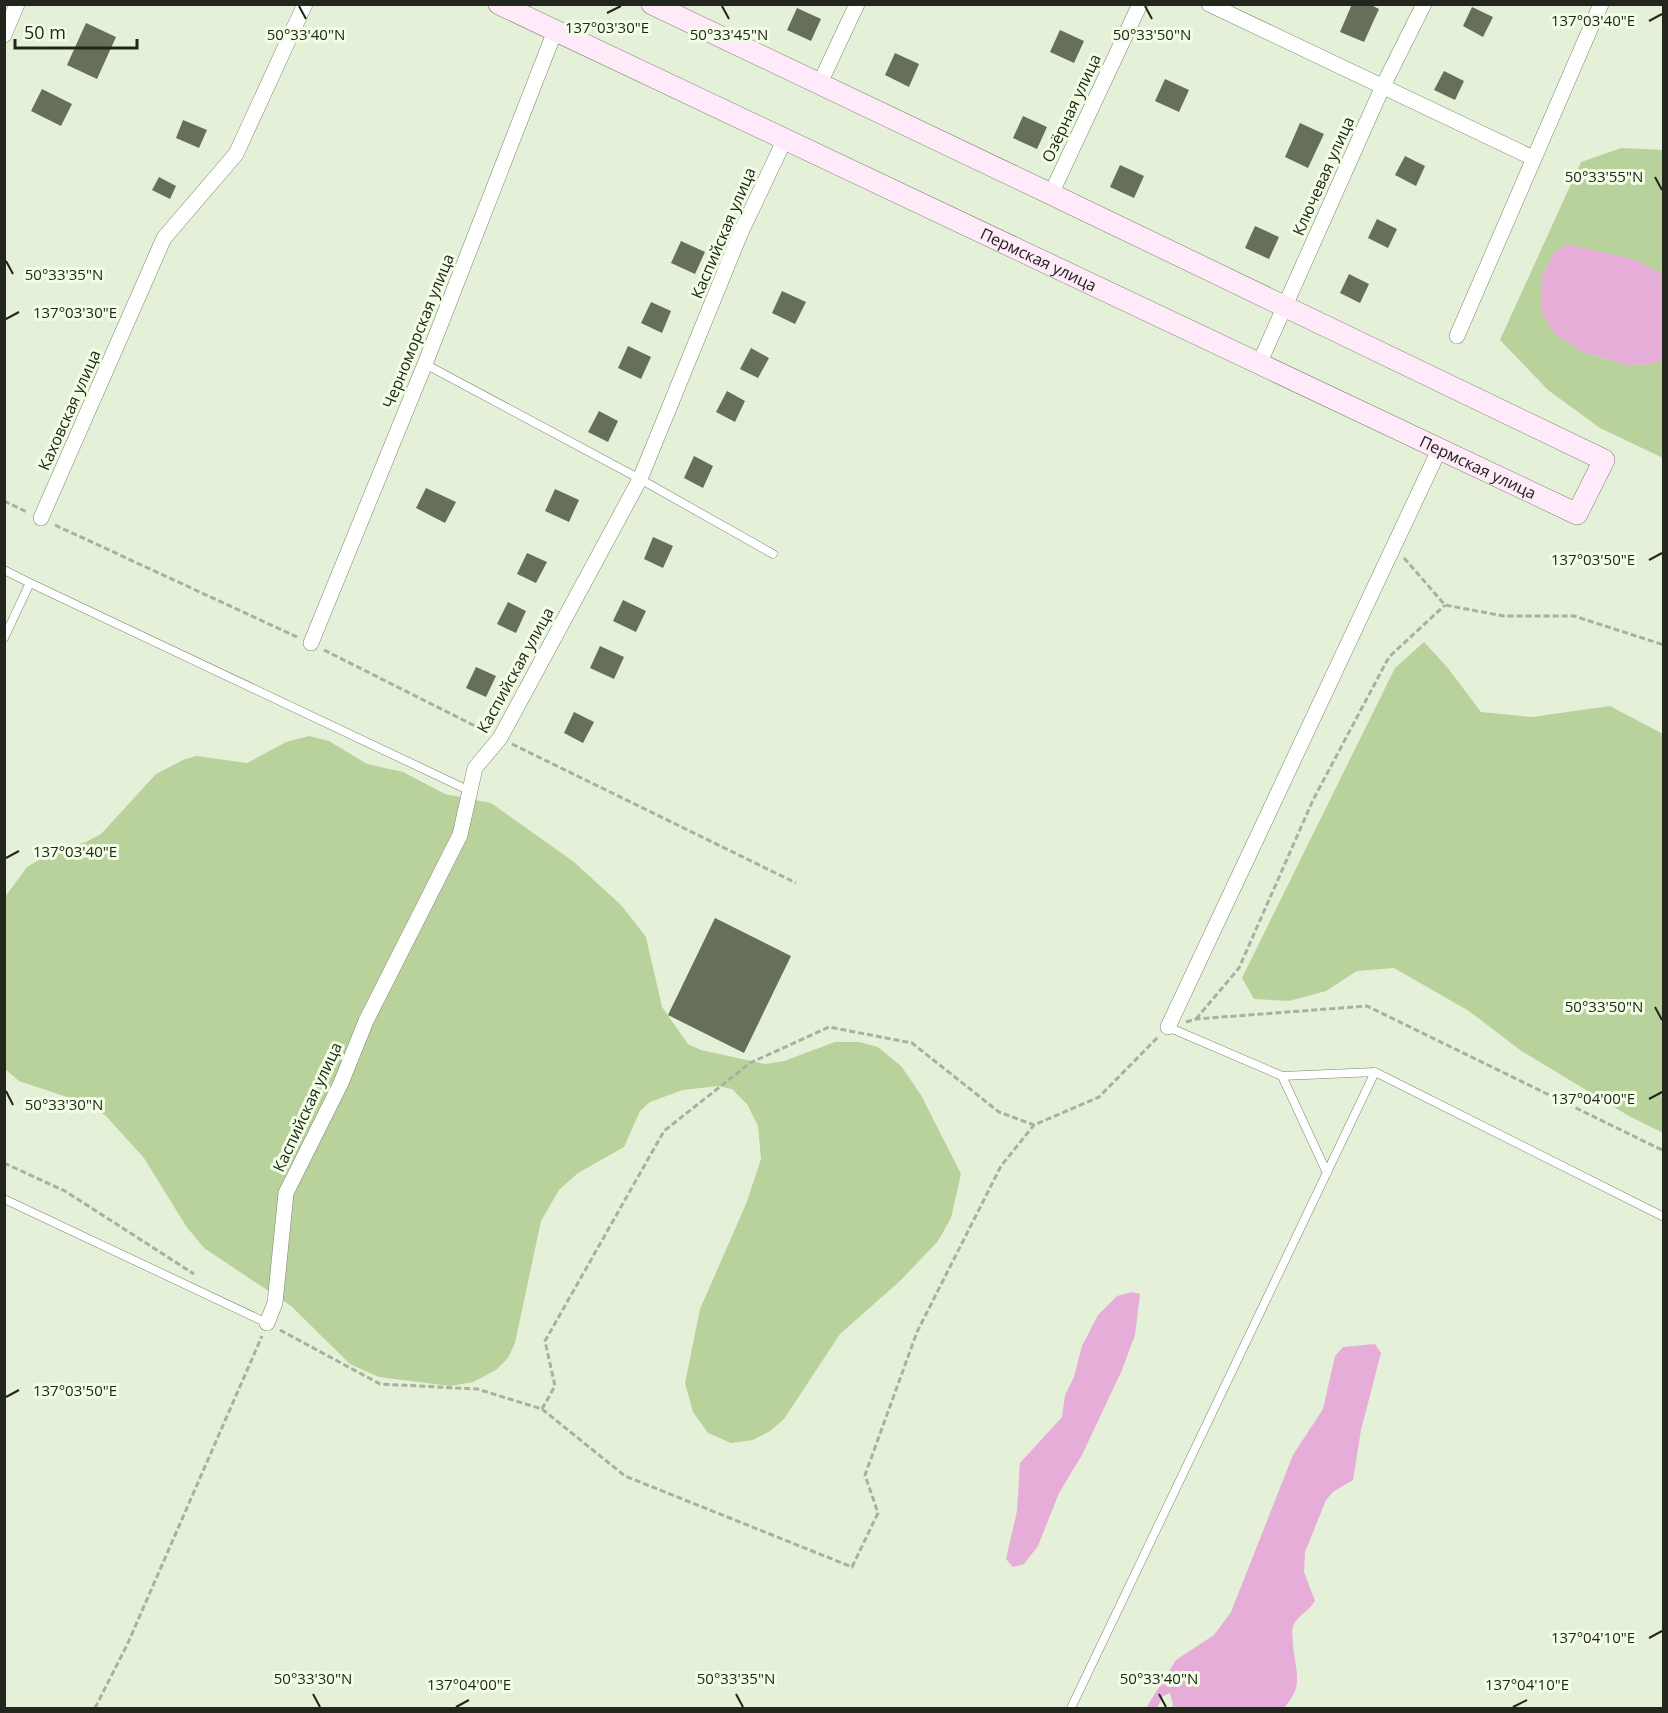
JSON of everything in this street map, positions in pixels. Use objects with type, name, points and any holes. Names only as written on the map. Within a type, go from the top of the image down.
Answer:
[{"type":"street","points":[[4,34],[17,4]]},
{"type":"street","name":"Каховская улица","points":[[40,518],[164,238],[236,154],[305,4]]},
{"type":"street","name":"Пермская улица","points":[[500,4],[1577,514],[1604,460],[1285,306]]},
{"type":"street","points":[[652,4],[1285,306]]},
{"type":"street","points":[[820,83],[857,4]]},
{"type":"street","name":"Озёрная улица","points":[[1051,194],[1140,4]]},
{"type":"street","points":[[1209,4],[1533,158]]},
{"type":"street","name":"Ключевая улица","points":[[1259,364],[1383,86],[1424,4]]},
{"type":"street","points":[[1457,336],[1601,4]]},
{"type":"street","name":"Черноморская улица","points":[[311,644],[425,364],[555,31]]},
{"type":"street","name":"Каспийская улица","points":[[267,1323],[275,1303],[286,1193],[342,1083],[366,1022],[460,835],[475,768],[500,738],[640,479],[741,232],[785,140]]},
{"type":"street","points":[[1168,1027],[1440,450]]},
{"type":"lane","points":[[425,364],[640,479],[773,554]]},
{"type":"lane","points":[[4,570],[470,791]]},
{"type":"lane","points":[[4,638],[30,583]]},
{"type":"lane","points":[[1168,1027],[1282,1076],[1375,1072],[1664,1217]]},
{"type":"lane","points":[[1071,1708],[1375,1072]]},
{"type":"lane","points":[[1282,1076],[1327,1173]]},
{"type":"lane","points":[[4,1199],[267,1323]]},
{"type":"path","points":[[4,501],[311,644],[796,883]]},
{"type":"path","points":[[1394,546],[1444,605],[1504,616],[1574,616],[1664,645]]},
{"type":"path","points":[[1196,1019],[1239,968],[1313,800],[1389,657],[1444,605]]},
{"type":"path","points":[[95,1708],[127,1645],[267,1323],[380,1384],[477,1389],[542,1409],[625,1476],[852,1567],[878,1514],[865,1475],[917,1332],[1001,1166],[1035,1125],[1099,1096],[1168,1027],[1196,1019],[1366,1006],[1664,1151]]},
{"type":"path","points":[[542,1409],[555,1386],[545,1341],[664,1131],[750,1063],[830,1027],[912,1043],[999,1112],[1035,1125]]},
{"type":"path","points":[[4,1163],[65,1191],[201,1279]]},
{"type":"green space","points":[[1621,148],[1663,150],[1663,275],[1635,260],[1553,254],[1541,278],[1541,311],[1555,334],[1583,352],[1628,365],[1650,364],[1663,360],[1663,458],[1600,428],[1548,390],[1500,340],[1581,162]]},
{"type":"green space","points":[[1424,642],[1447,667],[1481,712],[1532,717],[1610,706],[1663,734],[1663,1133],[1629,1116],[1520,1050],[1469,1011],[1394,968],[1357,971],[1326,991],[1289,1001],[1254,999],[1242,978],[1395,668]]},
{"type":"green space","points":[[309,736],[329,741],[367,764],[403,772],[445,794],[491,803],[574,862],[621,905],[646,937],[662,1007],[688,1044],[701,1050],[765,1064],[784,1061],[835,1042],[859,1042],[878,1047],[901,1066],[921,1095],[961,1174],[951,1218],[938,1241],[900,1281],[840,1334],[784,1419],[770,1431],[753,1440],[731,1443],[708,1433],[693,1412],[685,1383],[700,1309],[746,1204],[761,1159],[758,1126],[747,1104],[732,1089],[718,1086],[683,1090],[650,1102],[640,1111],[624,1147],[578,1173],[559,1190],[541,1221],[515,1343],[508,1358],[496,1370],[473,1382],[450,1386],[379,1377],[350,1364],[291,1306],[204,1248],[186,1226],[144,1158],[105,1115],[76,1100],[19,1081],[5,1069],[5,897],[27,867],[56,850],[86,842],[101,834],[156,774],[183,760],[196,756],[247,763],[286,742]]},
{"type":"shaded area","points":[[1572,245],[1635,260],[1663,275],[1663,360],[1650,364],[1628,365],[1583,352],[1555,334],[1541,311],[1541,278],[1553,254],[1562,247]]},
{"type":"shaded area","points":[[1132,1292],[1140,1294],[1135,1335],[1122,1370],[1082,1455],[1059,1493],[1038,1546],[1024,1564],[1013,1567],[1006,1559],[1017,1511],[1020,1463],[1062,1417],[1065,1395],[1074,1377],[1082,1346],[1098,1315],[1117,1296]]},
{"type":"shaded area","points":[[1375,1344],[1381,1353],[1361,1430],[1353,1480],[1333,1492],[1326,1500],[1305,1552],[1304,1572],[1315,1601],[1297,1619],[1292,1628],[1297,1679],[1290,1700],[1284,1708],[1172,1708],[1170,1693],[1163,1696],[1157,1708],[1146,1708],[1176,1660],[1214,1635],[1231,1612],[1293,1455],[1323,1409],[1335,1356],[1343,1347]]},
{"type":"building","points":[[1352,4],[1369,4],[1379,9],[1364,42],[1340,32]]},
{"type":"building","points":[[1472,7],[1493,17],[1483,37],[1463,26]]},
{"type":"building","points":[[797,8],[821,19],[811,41],[787,30]]},
{"type":"building","points":[[86,23],[116,37],[97,79],[67,65]]},
{"type":"building","points":[[1060,30],[1084,41],[1074,63],[1050,52]]},
{"type":"building","points":[[895,53],[919,64],[909,87],[885,75]]},
{"type":"building","points":[[1444,71],[1464,81],[1455,100],[1434,90]]},
{"type":"building","points":[[1165,79],[1189,90],[1179,112],[1155,101]]},
{"type":"building","points":[[42,89],[72,104],[61,126],[31,111]]},
{"type":"building","points":[[1023,116],[1047,127],[1037,149],[1013,138]]},
{"type":"building","points":[[183,120],[207,130],[199,148],[176,138]]},
{"type":"building","points":[[1300,123],[1324,134],[1308,168],[1285,157]]},
{"type":"building","points":[[1405,156],[1425,166],[1416,186],[1395,175]]},
{"type":"building","points":[[1120,165],[1144,176],[1134,198],[1110,187]]},
{"type":"building","points":[[159,177],[176,186],[170,199],[152,190]]},
{"type":"building","points":[[1377,219],[1397,229],[1388,248],[1368,238]]},
{"type":"building","points":[[1255,226],[1279,237],[1269,259],[1245,248]]},
{"type":"building","points":[[681,241],[705,252],[695,274],[671,263]]},
{"type":"building","points":[[1349,274],[1369,284],[1360,303],[1340,293]]},
{"type":"building","points":[[782,291],[806,302],[795,324],[772,313]]},
{"type":"building","points":[[651,302],[671,311],[662,333],[641,323]]},
{"type":"building","points":[[628,346],[651,357],[641,379],[618,368]]},
{"type":"building","points":[[751,348],[769,358],[758,378],[740,369]]},
{"type":"building","points":[[727,391],[745,401],[735,422],[716,412]]},
{"type":"building","points":[[599,411],[618,421],[608,442],[588,432]]},
{"type":"building","points":[[694,456],[713,466],[703,488],[684,478]]},
{"type":"building","points":[[426,488],[456,502],[445,523],[416,508]]},
{"type":"building","points":[[555,489],[579,500],[569,522],[545,511]]},
{"type":"building","points":[[653,537],[673,546],[663,568],[644,559]]},
{"type":"building","points":[[527,553],[547,562],[536,583],[517,574]]},
{"type":"building","points":[[623,600],[646,611],[636,632],[613,621]]},
{"type":"building","points":[[508,602],[526,611],[516,633],[497,624]]},
{"type":"building","points":[[600,646],[624,657],[614,679],[590,668]]},
{"type":"building","points":[[476,667],[496,676],[486,697],[466,688]]},
{"type":"building","points":[[574,712],[594,722],[583,743],[564,733]]},
{"type":"building","points":[[715,918],[791,956],[744,1053],[668,1015]]}]
